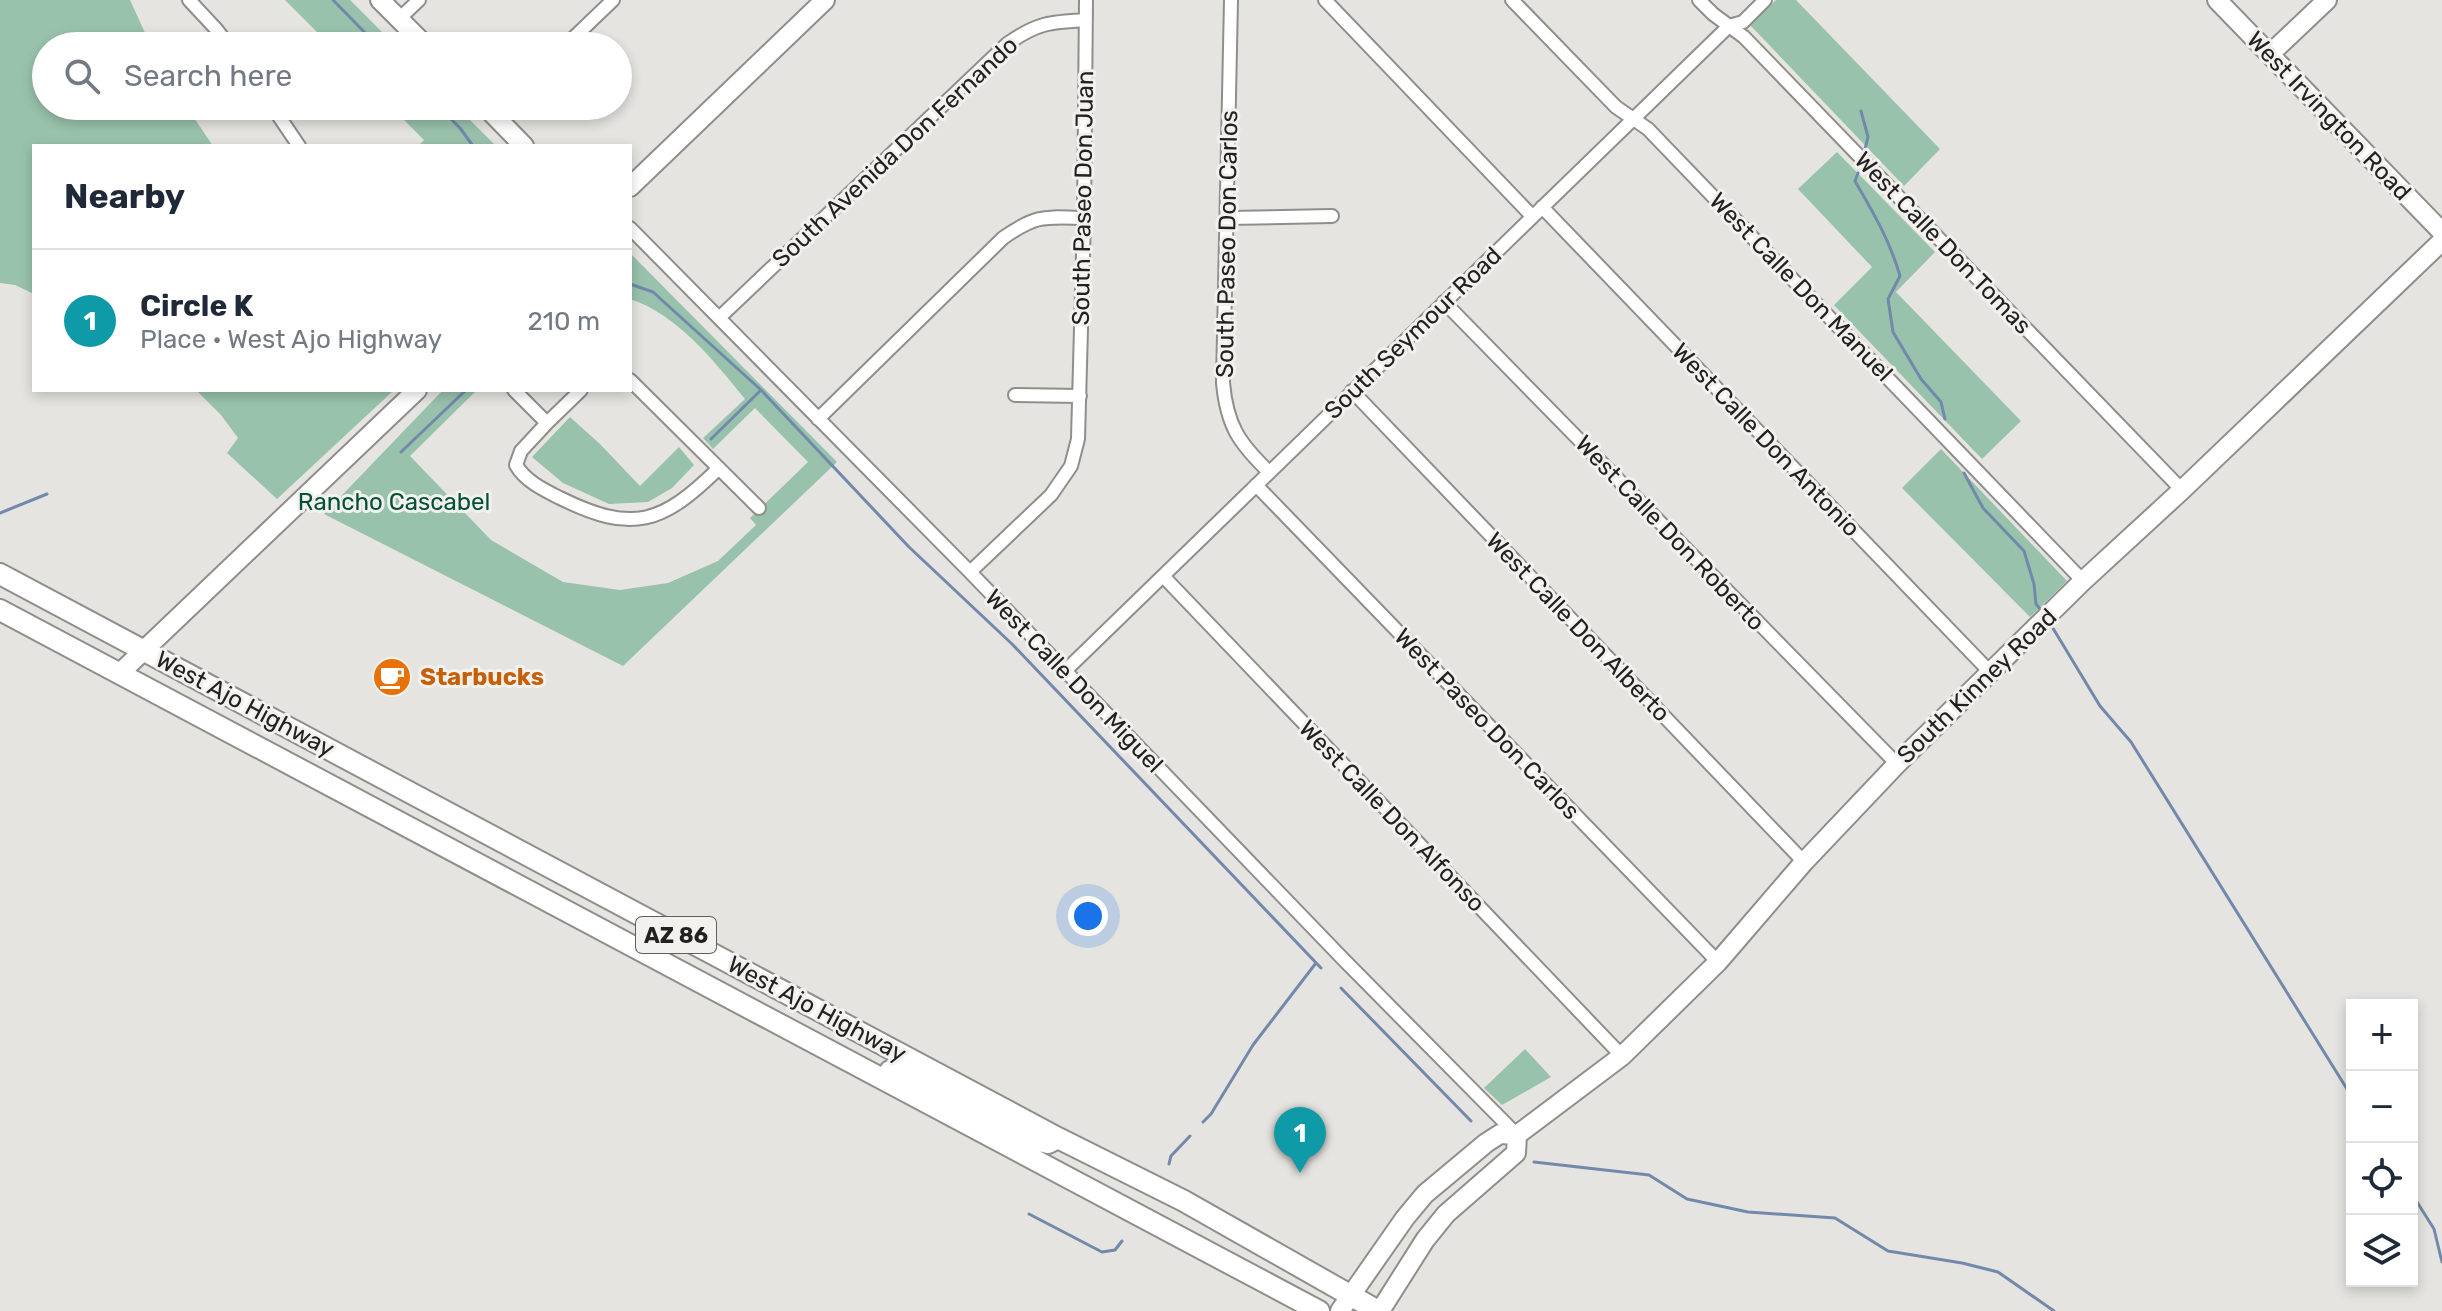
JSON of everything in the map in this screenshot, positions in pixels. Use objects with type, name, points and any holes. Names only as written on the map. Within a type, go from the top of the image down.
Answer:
[{"type":"main road","points":[[380,0],[412,32]]},
{"type":"main road","points":[[632,185],[825,0]]},
{"type":"main road","name":"West Irvington Road","points":[[2217,0],[2442,232]]},
{"type":"main road","points":[[2270,54],[2327,0]]},
{"type":"main road","points":[[503,120],[522,144]]},
{"type":"main road","name":"South Kinney Road","points":[[1346,1303],[1425,1194],[1486,1143],[1500,1134],[1517,1135],[1622,1056],[1718,962],[1804,862],[1897,764],[2083,581],[2442,241]]},
{"type":"main road","points":[[120,673],[415,392]]},
{"type":"main road","name":"West Ajo Highway","points":[[0,574],[1058,1138],[1184,1201],[1346,1303],[1379,1311]]},
{"type":"main road","name":"West Ajo Highway","points":[[0,610],[1319,1311]]},
{"type":"main road","points":[[840,1058],[892,1072],[1031,1139],[1048,1143],[1058,1138]]},
{"type":"main road","name":"South Kinney Road","points":[[1379,1311],[1425,1240],[1446,1214],[1516,1153],[1517,1135]]},
{"type":"street","points":[[189,0],[217,32]]},
{"type":"street","points":[[399,19],[419,0]]},
{"type":"street","points":[[580,32],[613,0]]},
{"type":"street","name":"South Paseo Don Juan","points":[[970,572],[1051,495],[1071,466],[1078,439],[1086,0]]},
{"type":"street","name":"South Paseo Don Carlos","points":[[1231,0],[1223,383],[1225,407],[1233,429],[1243,447],[1269,472]]},
{"type":"street","name":"West Calle Don Antonio","points":[[1325,0],[1991,673]]},
{"type":"street","name":"West Calle Don Manuel","points":[[1512,0],[1616,107],[1648,129],[2083,581]]},
{"type":"street","name":"West Calle Don Tomas","points":[[1699,0],[1744,37],[2182,490]]},
{"type":"street","name":"South Seymour Road","points":[[1064,672],[1633,118],[1729,26],[1743,22],[1765,0]]},
{"type":"street","name":"South Avenida Don Fernando","points":[[720,317],[1007,44],[1030,28],[1052,22],[1086,20]]},
{"type":"street","points":[[281,120],[298,144]]},
{"type":"street","points":[[1228,218],[1332,216]]},
{"type":"street","points":[[818,419],[1003,238],[1025,223],[1044,217],[1084,218]]},
{"type":"street","name":"West Calle Don Miguel","points":[[632,230],[970,572],[1517,1135]]},
{"type":"street","name":"West Calle Don Roberto","points":[[1444,302],[1897,764]]},
{"type":"street","points":[[632,382],[759,508]]},
{"type":"street","name":"West Calle Don Alberto","points":[[1352,391],[1804,862]]},
{"type":"street","points":[[516,392],[547,423]]},
{"type":"street","points":[[579,392],[521,451],[512,465],[528,480],[553,495],[605,517],[629,520],[655,516],[679,504],[719,468]]},
{"type":"street","points":[[1015,395],[1080,396]]},
{"type":"street","name":"West Paseo Don Carlos","points":[[1256,485],[1718,962]]},
{"type":"street","name":"West Calle Don Alfonso","points":[[1163,576],[1622,1056]]},
{"type":"green space","points":[[0,0],[130,0],[145,32],[32,32],[32,120],[195,120],[212,144],[32,144],[32,293],[15,285],[0,283]]},
{"type":"green space","points":[[285,0],[350,0],[382,32],[317,32]]},
{"type":"green space","points":[[1776,0],[1796,0],[1940,149],[1904,186],[1750,25]]},
{"type":"green space","points":[[404,120],[470,120],[494,144],[420,144],[424,140]]},
{"type":"green space","points":[[1837,152],[1935,252],[1896,292],[2021,421],[1982,459],[1834,305],[1872,267],[1798,189]]},
{"type":"green space","name":"Rancho Cascabel","points":[[632,255],[837,462],[623,666],[324,514],[441,392],[475,392],[410,456],[491,540],[563,582],[620,590],[668,583],[718,561],[756,525],[750,518],[808,462],[755,408],[713,449],[703,438],[745,399],[694,341],[647,306],[632,300]]},
{"type":"green space","name":"Rancho Cascabel","points":[[198,392],[392,392],[277,499],[227,453],[238,438]]},
{"type":"green space","points":[[570,417],[640,486],[679,447],[694,465],[672,488],[648,502],[609,504],[563,483],[532,457]]},
{"type":"green space","points":[[1941,449],[2067,581],[2030,617],[1902,488]]},
{"type":"green space","points":[[1525,1049],[1551,1077],[1502,1105],[1484,1088]]},
{"type":"waterway","points":[[333,0],[364,32]]},
{"type":"waterway","points":[[1861,111],[1868,137],[1865,149]]},
{"type":"waterway","points":[[452,120],[472,144]]},
{"type":"waterway","points":[[1858,173],[1855,181],[1875,215],[1900,276],[1888,299],[1893,332],[1921,379],[1941,402],[1945,419]]},
{"type":"waterway","points":[[632,285],[653,292],[761,390],[909,547],[1012,644],[1321,968]]},
{"type":"waterway","points":[[711,439],[760,391]]},
{"type":"waterway","points":[[401,452],[464,392]]},
{"type":"waterway","points":[[1964,473],[1983,508],[2024,551],[2034,584],[2036,604],[2040,609]]},
{"type":"waterway","points":[[0,513],[47,494]]},
{"type":"waterway","points":[[2051,625],[2100,706],[2131,742],[2346,1087]]},
{"type":"waterway","points":[[1203,1122],[1253,1045],[1316,963]]},
{"type":"waterway","points":[[1341,988],[1471,1121]]},
{"type":"waterway","points":[[1169,1164],[1171,1156],[1190,1136]]},
{"type":"waterway","points":[[1534,1162],[1649,1175],[1687,1199],[1748,1212],[1835,1218],[1888,1251],[1998,1272],[2054,1311]]},
{"type":"waterway","points":[[2418,1204],[2434,1229],[2442,1262]]},
{"type":"waterway","points":[[1029,1214],[1102,1252],[1115,1250],[1122,1241]]},
{"type":"place","name":"Starbucks","points":[[392,677]]},
{"type":"place","name":"Circle K","points":[[1300,1173]]}]
